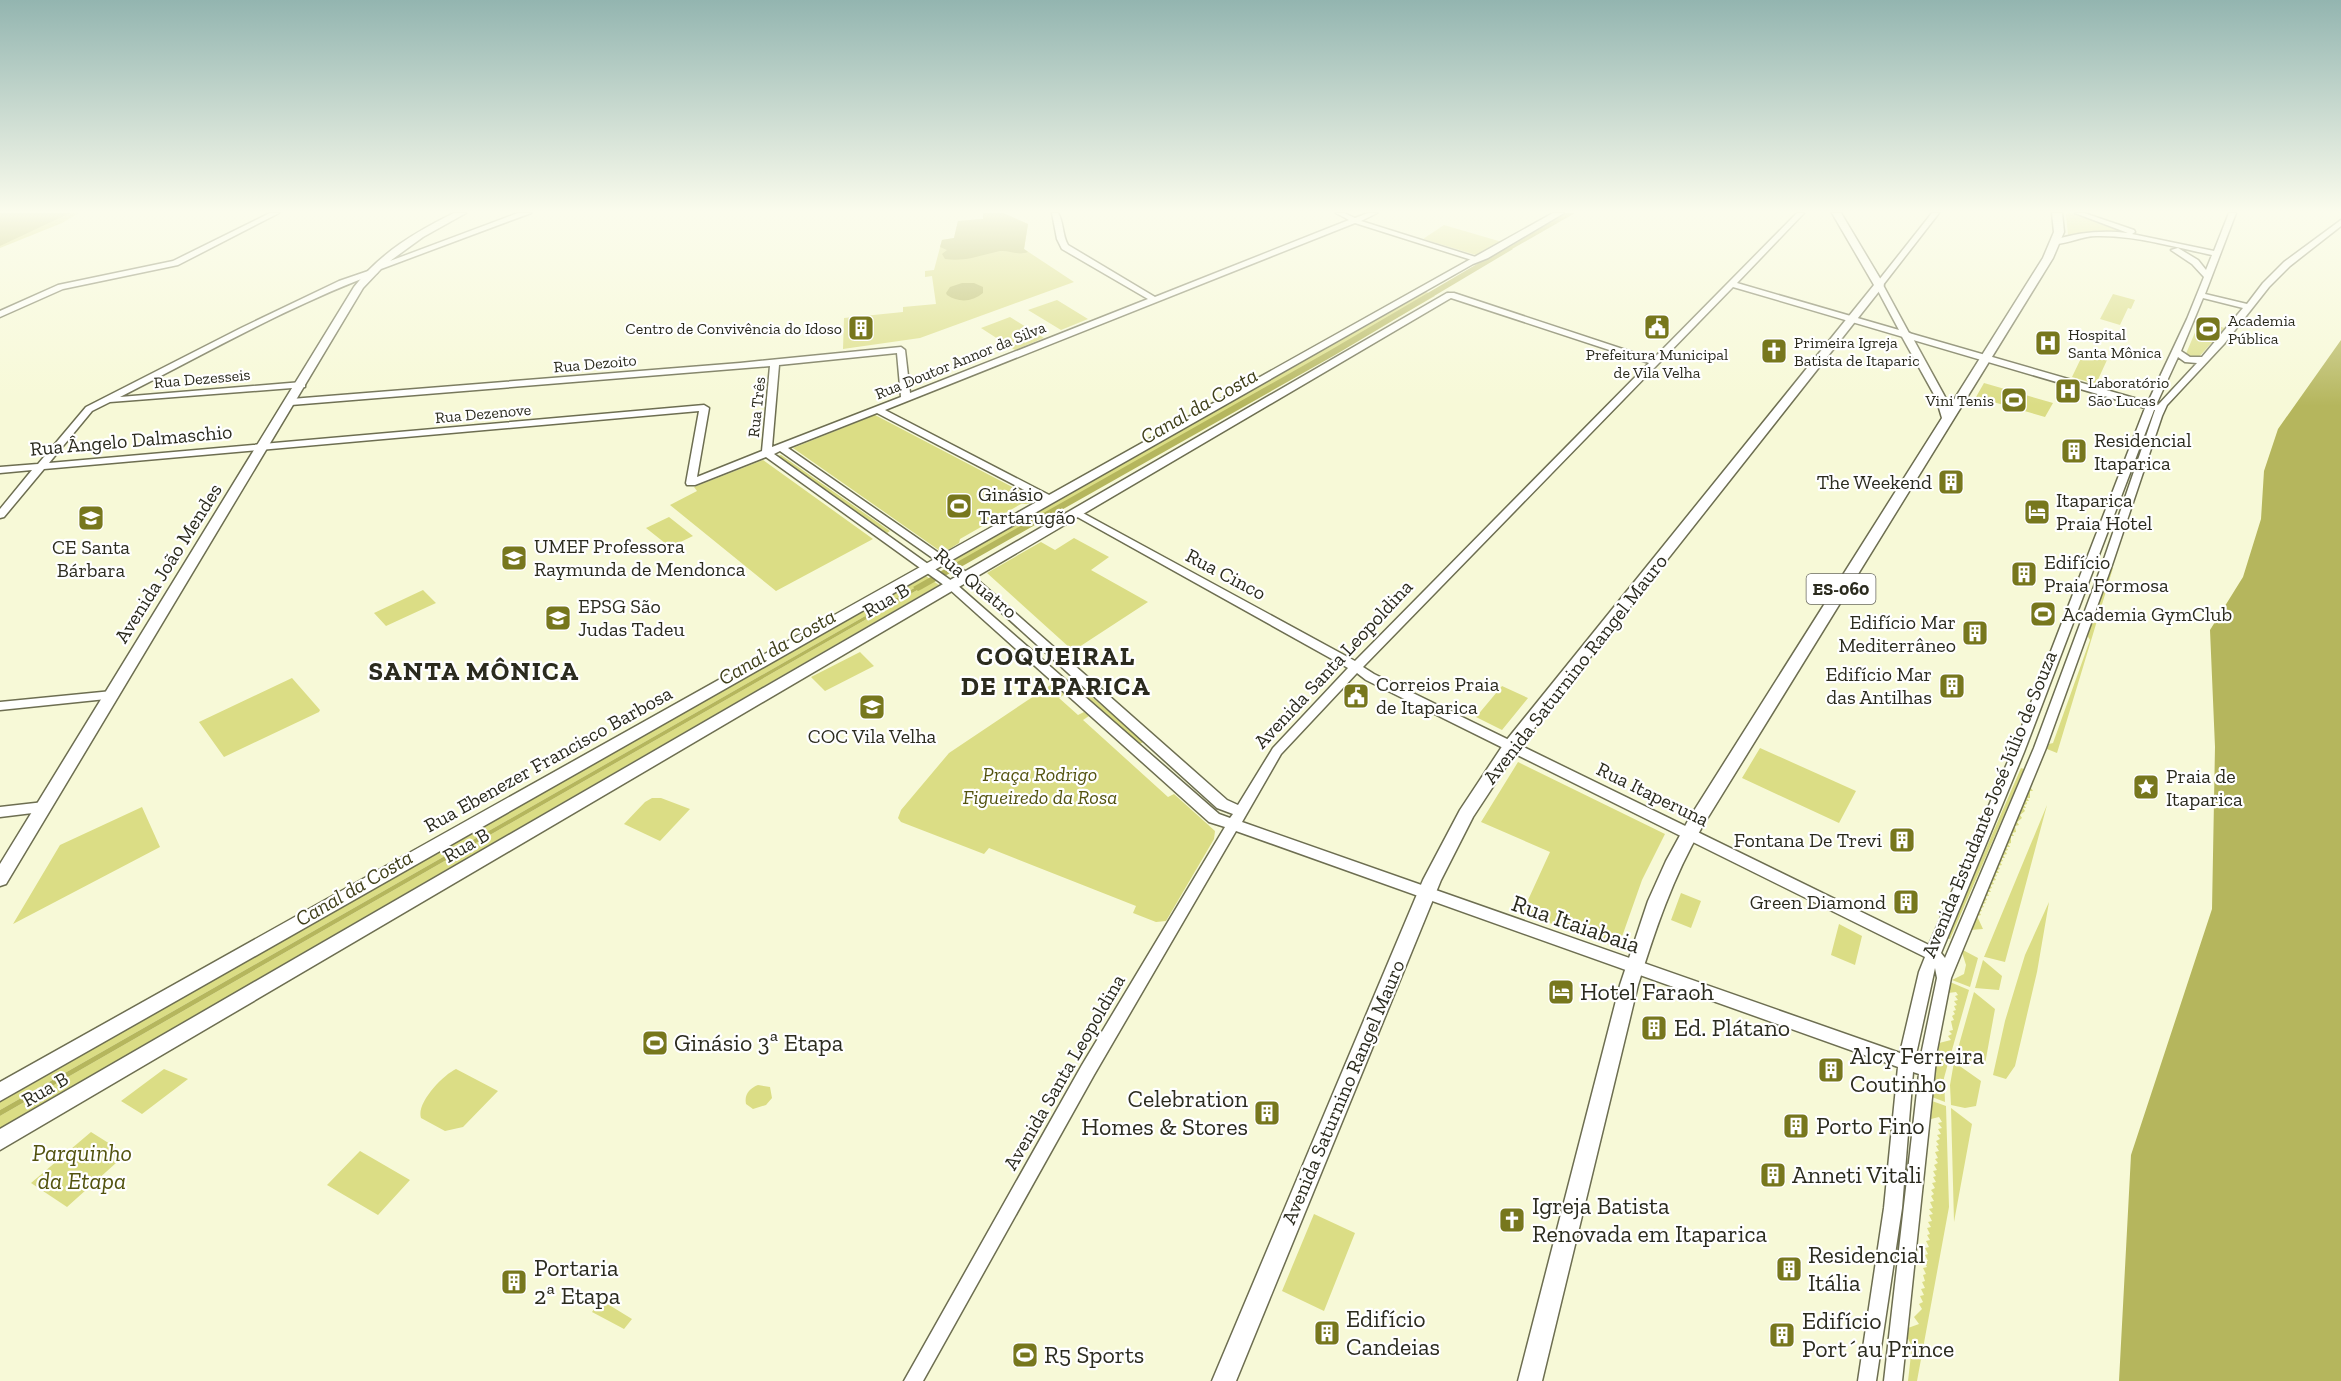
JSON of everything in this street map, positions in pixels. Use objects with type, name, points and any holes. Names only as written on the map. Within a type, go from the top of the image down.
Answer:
[{"type":"main road","name":"Avenida João Mendes","points":[[0,879],[197,552],[302,385],[359,287],[368,277]]},
{"type":"main road","points":[[1438,291],[1455,277]]},
{"type":"main road","points":[[1874,277],[1878,285]]},
{"type":"main road","name":"ES-060","points":[[1530,1381],[1634,968],[1654,907],[1689,834],[2035,277]]},
{"type":"main road","name":"Avenida Saturnino Rangel Mauro","points":[[1224,1381],[1426,895],[1459,827],[1511,746],[1878,285]]},
{"type":"main road","name":"Rua Ebenezer Francisco Barbosa","points":[[0,1092],[937,565],[1049,499],[1438,291]]},
{"type":"main road","name":"Rua B","points":[[0,1140],[956,579],[1077,514],[1438,291]]},
{"type":"main road","points":[[1906,335],[1942,398],[1948,418]]},
{"type":"street","points":[[0,314],[61,287],[106,277]]},
{"type":"street","points":[[0,515],[89,409],[265,320],[360,277]]},
{"type":"street","points":[[1117,277],[1155,300]]},
{"type":"street","name":"Rua Doutor Annor da Silva","points":[[691,483],[1212,277]]},
{"type":"street","name":"Avenida Santa Leopoldina","points":[[913,1381],[1078,1087],[1239,811],[1283,743],[1737,277]]},
{"type":"street","name":"Avenida Saturnino Rangel Mauro","points":[[1878,285],[1884,277]]},
{"type":"street","points":[[1730,284],[2156,408],[2208,277]]},
{"type":"street","name":"Avenida Estudante José Júlio de Souza","points":[[1867,1381],[1893,1208],[1906,1062],[1933,954],[2018,752],[2156,408],[2204,360],[2274,277]]},
{"type":"street","points":[[1878,285],[1906,335]]},
{"type":"street","points":[[1438,291],[1654,362]]},
{"type":"street","points":[[2200,296],[2249,308]]},
{"type":"street","name":"Rua Dezoito","points":[[291,402],[775,363],[901,350],[906,399]]},
{"type":"street","points":[[2177,352],[2188,360],[2204,360]]},
{"type":"street","name":"Rua Três","points":[[767,453],[775,363]]},
{"type":"street","name":"Rua Dezesseis","points":[[105,401],[302,385]]},
{"type":"street","name":"Rua Dezenove","points":[[264,447],[704,408],[691,483]]},
{"type":"street","name":"Avenida Estudante José Júlio de Souza","points":[[1893,1381],[1927,1070],[1944,978],[2040,748],[2156,408]]},
{"type":"street","points":[[877,409],[1049,499]]},
{"type":"street","name":"Rua Ângelo Dalmaschio","points":[[0,470],[264,447]]},
{"type":"street","name":"Rua Quatro","points":[[781,448],[956,579],[1182,767],[1225,806],[1239,811]]},
{"type":"street","name":"Rua Quatro","points":[[767,453],[956,579],[1210,816],[1231,825]]},
{"type":"street","name":"Rua Cinco","points":[[1077,514],[1356,667]]},
{"type":"street","name":"Rua Itaperuna","points":[[1356,667],[1370,677],[1933,954]]},
{"type":"street","points":[[0,706],[112,695]]},
{"type":"street","points":[[1138,751],[1152,742]]},
{"type":"street","points":[[1167,777],[1182,767]]},
{"type":"street","points":[[0,812],[44,807]]},
{"type":"street","name":"Rua Itaiabaia","points":[[1231,825],[1927,1070]]},
{"type":"street","points":[[1933,954],[1942,964],[1944,978]]},
{"type":"green space","points":[[932,277],[1067,277],[1074,282],[920,338],[843,349],[844,318],[903,312],[903,307],[936,304]]},
{"type":"green space","points":[[1424,291],[1435,296],[960,565],[952,560]]},
{"type":"green space","points":[[2113,294],[2135,300],[2131,309],[2128,308],[2120,325],[2100,319]]},
{"type":"green space","points":[[1057,300],[1088,319],[1061,330],[1028,310]]},
{"type":"green space","points":[[1010,317],[1044,338],[1015,350],[981,328]]},
{"type":"green space","points":[[2196,320],[2225,328],[2197,359],[2185,356],[2199,323]]},
{"type":"green space","points":[[2083,354],[2107,360],[2096,384],[2072,377]]},
{"type":"green space","name":"Vini Tenis","points":[[1984,383],[2053,403],[2045,417],[1976,397]]},
{"type":"green space","points":[[875,415],[1037,500],[1029,504],[1021,504],[960,539],[959,543],[943,553],[793,448]]},
{"type":"green space","points":[[781,455],[890,531],[887,533],[778,456]]},
{"type":"green space","points":[[763,460],[873,539],[776,591],[670,505],[697,491],[694,487]]},
{"type":"green space","points":[[669,517],[693,536],[670,547],[646,528]]},
{"type":"green space","points":[[1074,538],[1109,557],[1091,570],[1148,602],[1076,649],[1070,648],[987,573],[1041,542],[1055,550]]},
{"type":"green space","points":[[2112,568],[2057,753],[2047,749],[2049,744],[2053,743],[2090,640],[2087,635]]},
{"type":"green space","points":[[926,576],[930,579],[0,1110],[0,1098]]},
{"type":"green space","points":[[933,581],[939,585],[0,1128],[0,1116]]},
{"type":"green space","points":[[423,590],[436,603],[386,626],[374,613]]},
{"type":"green space","points":[[860,652],[874,666],[825,691],[811,677]]},
{"type":"green space","points":[[292,678],[320,710],[319,712],[224,757],[199,722]]},
{"type":"green space","points":[[1070,678],[1143,741],[1142,743],[1139,744],[1067,680]]},
{"type":"green space","name":"Praça Rodrigo Figueiredo da Rosa","points":[[1052,684],[1065,694],[1059,698],[1078,715],[1084,712],[1089,716],[1083,720],[1168,797],[1174,794],[1215,831],[1214,839],[1166,921],[1156,922],[1133,913],[1136,906],[989,848],[984,854],[901,822],[898,818],[901,810],[949,753]]},
{"type":"green space","points":[[1502,686],[1528,698],[1502,730],[1476,717]]},
{"type":"green space","points":[[1760,748],[1856,791],[1839,823],[1742,778]]},
{"type":"green space","points":[[1518,762],[1665,834],[1642,880],[1618,948],[1522,913],[1550,852],[1481,822]]},
{"type":"green space","points":[[2021,768],[2024,769],[1950,939],[1947,938]]},
{"type":"green space","points":[[2030,787],[2033,791],[2030,791],[2030,798],[2027,798],[2029,801],[2026,801],[2027,804],[2024,805],[2025,811],[2017,822],[2019,825],[2015,826],[2016,832],[2012,833],[2014,836],[2011,836],[2011,843],[2008,844],[2010,847],[2006,847],[2007,854],[2003,855],[2005,858],[2001,858],[2002,865],[1998,866],[2000,869],[1997,870],[1999,873],[1995,873],[1996,880],[1992,881],[1994,884],[1990,885],[1992,888],[1989,889],[1991,892],[1987,892],[1989,896],[1985,896],[1986,903],[1980,908],[1981,915],[1977,916],[1983,929],[1970,930]]},
{"type":"green space","points":[[652,798],[661,798],[690,809],[660,841],[624,824],[645,802]]},
{"type":"green space","points":[[2047,805],[2005,962],[1984,957]]},
{"type":"green space","points":[[142,807],[160,847],[13,924],[60,845]]},
{"type":"green space","points":[[1681,893],[1701,901],[1691,928],[1671,920]]},
{"type":"green space","points":[[2049,902],[2037,972],[2015,1066],[2006,1079],[1993,1075],[2005,1021],[2025,955]]},
{"type":"green space","points":[[1839,924],[1862,936],[1855,965],[1831,955]]},
{"type":"green space","points":[[1961,949],[1978,958],[1970,987],[1952,980],[1964,974],[1966,965]]},
{"type":"green space","points":[[1983,960],[2002,976],[1999,990],[1975,988]]},
{"type":"green space","points":[[1950,982],[1969,990],[1950,1057],[1938,1052],[1939,1043],[1951,1040],[1948,1036],[1952,1034],[1949,1031],[1953,1030],[1951,1021],[1954,1020],[1953,1011],[1956,1010],[1954,1006],[1957,1005],[1954,1001],[1958,1000],[1955,996],[1958,995],[1956,992],[1948,993]]},
{"type":"green space","points":[[1974,992],[1995,1009],[1985,1064],[1955,1059]]},
{"type":"green space","points":[[1937,1056],[1949,1060],[1944,1078],[1945,1102],[1932,1097]]},
{"type":"green space","points":[[1954,1062],[1981,1081],[1976,1106],[1965,1108],[1951,1105],[1950,1085]]},
{"type":"green space","points":[[164,1069],[188,1079],[142,1114],[121,1101]]},
{"type":"green space","points":[[456,1069],[498,1091],[463,1127],[445,1131],[421,1118],[421,1112],[426,1097],[444,1077]]},
{"type":"green space","points":[[758,1085],[770,1087],[772,1098],[766,1105],[753,1109],[746,1104],[746,1097],[750,1090]]},
{"type":"green space","points":[[1932,1101],[1946,1106],[1949,1207],[1917,1381],[1908,1381],[1912,1346],[1907,1337],[1908,1328],[1919,1324],[1914,1317],[1922,1309],[1919,1304],[1923,1302],[1920,1296],[1924,1295],[1921,1289],[1925,1288],[1922,1282],[1925,1281],[1923,1275],[1926,1274],[1923,1268],[1927,1267],[1924,1262],[1928,1261],[1925,1248],[1929,1247],[1926,1241],[1930,1240],[1927,1228],[1931,1227],[1928,1222],[1932,1221],[1929,1215],[1933,1214],[1929,1209],[1933,1208],[1930,1202],[1934,1201],[1931,1196],[1934,1194],[1931,1190],[1935,1188],[1932,1183],[1936,1182],[1933,1171],[1937,1170],[1934,1165],[1938,1163],[1935,1159],[1938,1158],[1935,1152],[1939,1151],[1936,1141],[1940,1139],[1937,1135],[1941,1134],[1938,1129],[1942,1128],[1938,1123],[1942,1122],[1939,1117],[1931,1119]]},
{"type":"green space","points":[[1951,1108],[1972,1124],[1954,1222]]},
{"type":"green space","name":"Parquinho da Etapa","points":[[91,1132],[126,1154],[67,1207],[31,1183]]},
{"type":"green space","points":[[360,1151],[410,1180],[378,1215],[327,1185]]},
{"type":"green space","points":[[1314,1214],[1355,1233],[1324,1311],[1282,1291]]},
{"type":"green space","points":[[601,1300],[632,1319],[624,1329],[592,1312]]},
{"type":"shaded area","points":[[962,283],[974,283],[983,287],[983,293],[965,300],[947,295],[950,287]]},
{"type":"shaded area","points":[[2341,340],[2341,1381],[2119,1381],[2131,1155],[2212,909],[2215,747],[2210,630],[2243,577],[2261,519],[2264,471],[2278,429]]},
{"type":"shaded area","points":[[930,579],[933,581],[0,1116],[0,1110]]},
{"type":"waterway","name":"Canal da Costa","points":[[918,587],[1332,353],[1461,277]]},
{"type":"place","name":"Prefeitura Municipal de Vila Velha","points":[[1657,327]]},
{"type":"place","name":"Centro de Convivência do Idoso","points":[[861,328]]},
{"type":"place","name":"Academia Pública","points":[[2208,329]]},
{"type":"place","name":"Hospital Santa Mônica","points":[[2048,343]]},
{"type":"place","name":"Primeira Igreja Batista de Itaparic","points":[[1774,351]]},
{"type":"place","name":"Laboratório São Lucas","points":[[2068,391]]},
{"type":"place","name":"Vini Tenis","points":[[2014,400]]},
{"type":"place","name":"Residencial Itaparica","points":[[2074,451]]},
{"type":"place","name":"The Weekend","points":[[1951,482]]},
{"type":"place","name":"Ginásio Tartarugão","points":[[959,506]]},
{"type":"place","name":"Itaparica Praia Hotel","points":[[2037,512]]},
{"type":"place","name":"CE Santa Bárbara","points":[[91,518]]},
{"type":"place","name":"UMEF Professora Raymunda de Mendonca","points":[[514,558]]},
{"type":"place","name":"Edifício Praia Formosa","points":[[2024,574]]},
{"type":"place","name":"Academia GymClub","points":[[2043,614]]},
{"type":"place","name":"EPSG São Judas Tadeu","points":[[558,618]]},
{"type":"place","name":"Edifício Mar Mediterrâneo","points":[[1975,633]]},
{"type":"place","name":"Edifício Mar das Antilhas","points":[[1952,686]]},
{"type":"place","name":"Correios Praia de Itaparica","points":[[1356,696]]},
{"type":"place","name":"COC Vila Velha","points":[[872,707]]},
{"type":"place","name":"Praia de Itaparica","points":[[2146,787]]},
{"type":"place","name":"Fontana De Trevi","points":[[1902,840]]},
{"type":"place","name":"Green Diamond","points":[[1906,902]]},
{"type":"place","name":"Hotel Faraoh","points":[[1561,992]]},
{"type":"place","name":"Ed. Plátano","points":[[1654,1028]]},
{"type":"place","name":"Ginásio 3ª Etapa","points":[[655,1043]]},
{"type":"place","name":"Alcy Ferreira Coutinho","points":[[1831,1070]]},
{"type":"place","name":"Celebration Homes & Stores","points":[[1267,1113]]},
{"type":"place","name":"Porto Fino","points":[[1796,1126]]},
{"type":"place","name":"Anneti Vitali","points":[[1773,1175]]},
{"type":"place","name":"Igreja Batista Renovada em Itaparica","points":[[1512,1220]]},
{"type":"place","name":"Residencial Itália","points":[[1789,1269]]},
{"type":"place","name":"Portaria 2ª Etapa","points":[[514,1282]]},
{"type":"place","name":"Edifício Candeias","points":[[1327,1333]]},
{"type":"place","name":"Edifício Port´au Prince","points":[[1782,1335]]},
{"type":"place","name":"R5 Sports","points":[[1025,1355]]},
{"type":"district","name":"SANTA MÔNICA","points":[[474,671]]},
{"type":"district","name":"COQUEIRAL DE ITAPARICA","points":[[1056,671]]}]
